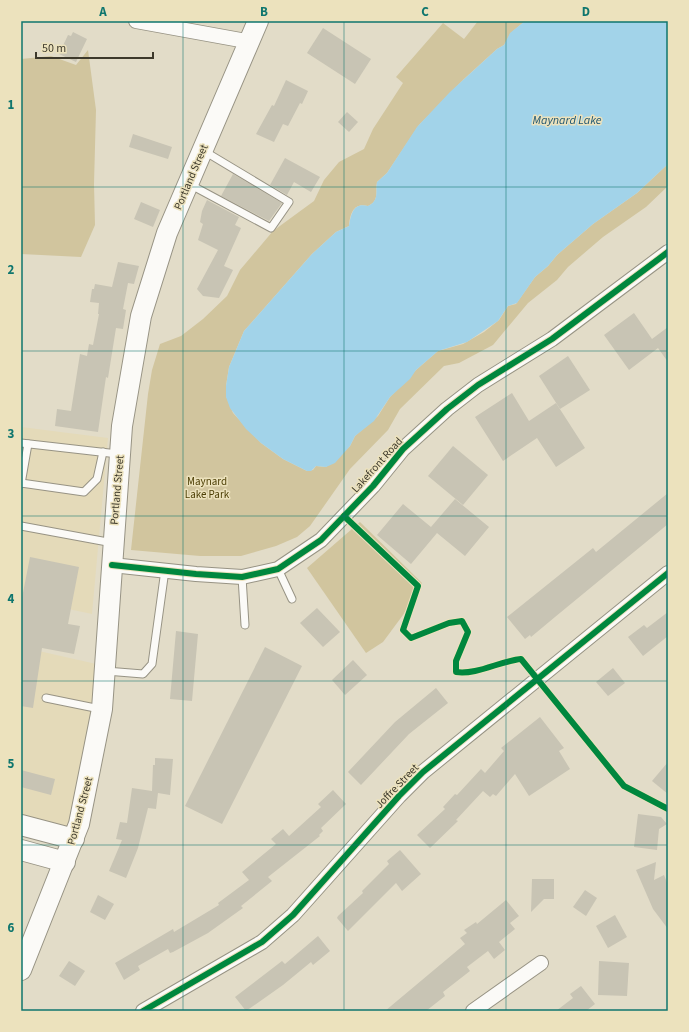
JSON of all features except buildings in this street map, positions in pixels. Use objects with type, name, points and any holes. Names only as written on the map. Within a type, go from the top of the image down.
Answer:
[{"type":"main road","name":"Portland Street","points":[[21,970],[74,840],[81,817],[102,709],[106,671],[113,543],[111,454],[122,426],[140,316],[165,239],[202,150],[255,30]]},
{"type":"main road","points":[[21,825],[74,840]]},
{"type":"main road","points":[[21,850],[65,862]]},
{"type":"street","points":[[136,21],[159,23],[246,42],[255,30]]},
{"type":"street","name":"Lakefront Road","points":[[112,565],[196,574],[242,577],[278,569],[321,540],[373,486],[403,449],[447,409],[478,385],[552,339],[668,252]]},
{"type":"street","name":"Joffre Street","points":[[143,1011],[262,942],[293,915],[399,796],[423,772],[668,573]]},
{"type":"street","points":[[473,1011],[542,963]]},
{"type":"lane","points":[[188,183],[271,228],[289,202],[202,150]]},
{"type":"lane","points":[[24,443],[111,454],[97,479],[84,492],[21,484],[24,443]]},
{"type":"lane","points":[[21,526],[113,543]]},
{"type":"lane","points":[[278,569],[292,599]]},
{"type":"lane","points":[[106,671],[143,674],[152,664],[164,570]]},
{"type":"lane","points":[[242,577],[245,625]]},
{"type":"lane","points":[[46,698],[102,709]]},
{"type":"shaded area","points":[[21,427],[108,438],[92,614],[21,599]]},
{"type":"shaded area","points":[[21,647],[105,666],[74,839],[21,826]]},
{"type":"green space","name":"Maynard Lake Park","points":[[478,21],[525,21],[513,31],[504,45],[497,49],[464,79],[419,125],[387,173],[377,182],[376,199],[372,204],[368,206],[363,205],[356,207],[350,217],[349,226],[336,232],[312,254],[244,331],[229,367],[226,396],[233,413],[261,443],[283,459],[307,471],[313,470],[316,466],[326,467],[350,446],[355,436],[378,416],[390,397],[416,370],[438,351],[463,344],[484,332],[499,320],[508,306],[516,304],[535,277],[548,266],[557,255],[593,224],[637,193],[668,164],[668,186],[646,207],[603,237],[568,267],[557,280],[528,303],[493,345],[459,363],[444,366],[400,409],[388,430],[350,469],[310,526],[297,537],[276,546],[241,556],[200,556],[131,550],[148,394],[152,370],[160,344],[181,336],[203,319],[227,296],[240,270],[273,231],[314,201],[324,180],[339,162],[364,149],[373,129],[403,83],[396,77],[443,23],[464,39]]},
{"type":"green space","points":[[88,50],[96,110],[94,184],[95,225],[81,257],[21,254],[21,59],[51,56],[76,65]]},
{"type":"green space","points":[[360,522],[422,583],[403,615],[383,642],[366,653],[307,568]]},
{"type":"water","name":"Maynard Lake","points":[[525,21],[668,21],[668,164],[637,193],[593,224],[557,255],[548,266],[535,277],[517,303],[508,306],[498,321],[467,342],[438,351],[416,370],[410,379],[390,397],[374,421],[355,436],[350,446],[335,463],[326,467],[316,466],[311,471],[307,471],[283,459],[261,443],[246,429],[230,408],[226,397],[229,367],[244,331],[312,254],[336,232],[349,226],[352,213],[356,207],[363,205],[368,206],[372,204],[376,198],[377,182],[387,173],[417,127],[450,92],[497,49],[504,45],[510,33]]},
{"type":"cycle path","points":[[112,565],[196,574],[242,577],[278,569],[321,540],[373,486],[403,449],[447,409],[478,385],[552,339],[668,252]]},
{"type":"cycle path","points":[[344,516],[418,586],[403,630],[411,638],[449,623],[462,621],[468,632],[456,661],[456,672],[472,672],[505,662],[521,659],[624,786],[668,809]]},
{"type":"cycle path","points":[[143,1011],[262,942],[293,915],[399,796],[423,772],[668,573]]}]
